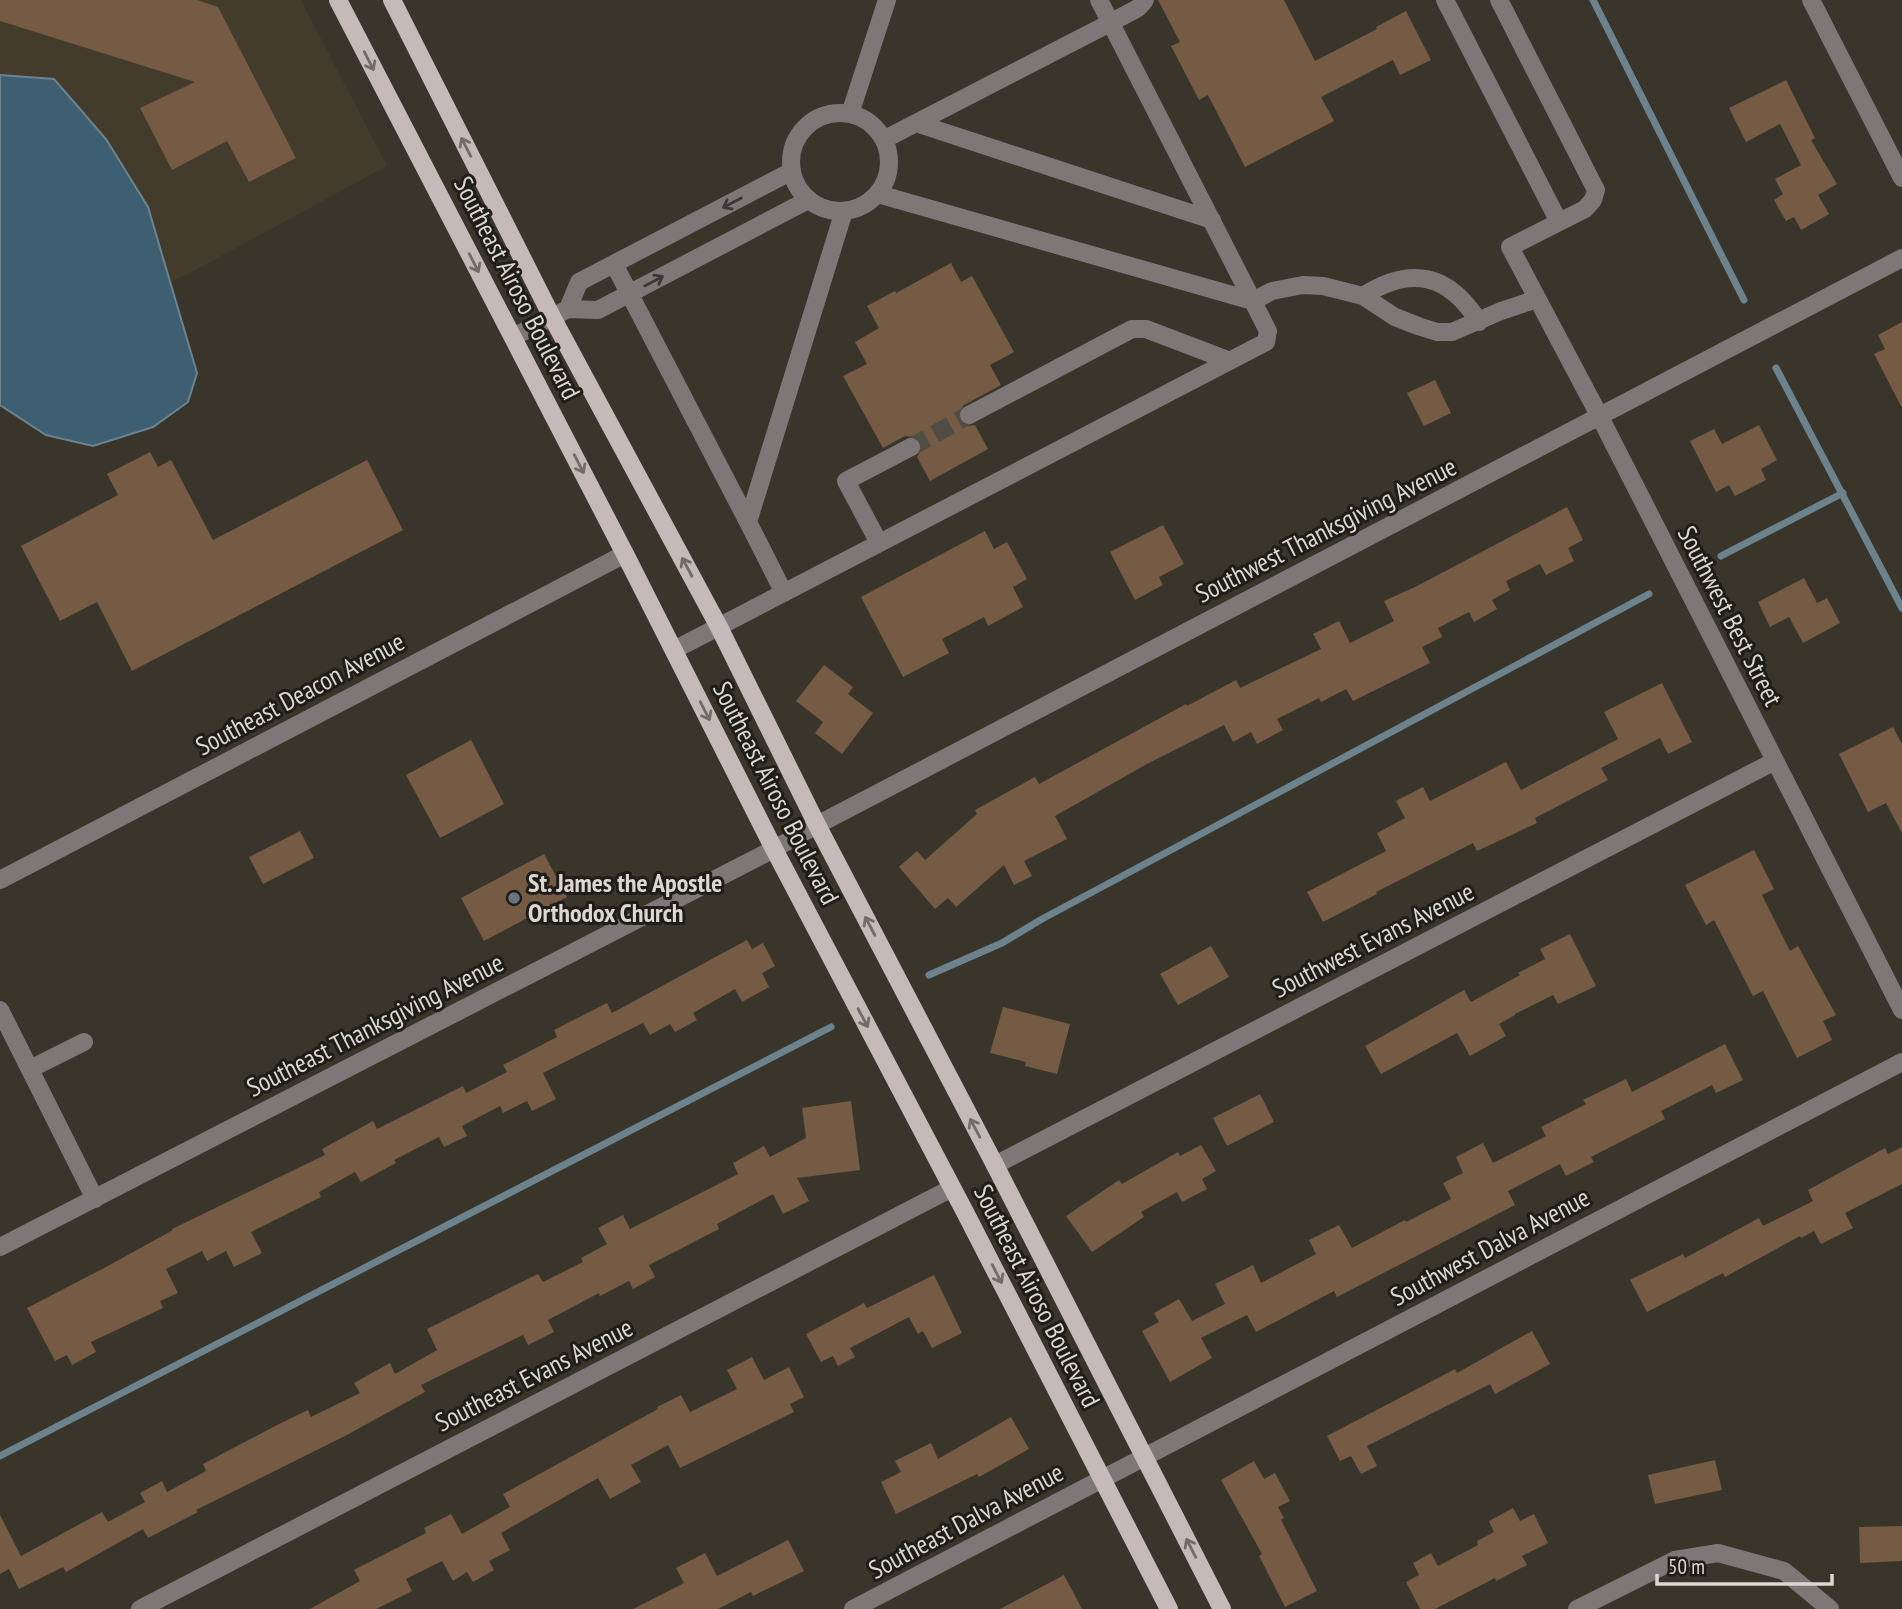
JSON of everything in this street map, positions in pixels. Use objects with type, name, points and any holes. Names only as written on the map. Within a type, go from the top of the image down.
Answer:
[{"type":"main road","name":"Southeast Airoso Boulevard","points":[[338,0],[625,554],[774,849],[1169,1609]]},
{"type":"main road","name":"Southeast Airoso Boulevard","points":[[392,0],[560,313],[817,825],[1222,1609]]},
{"type":"street","points":[[850,114],[887,0]]},
{"type":"street","points":[[674,650],[1266,342],[1268,331],[1099,0]]},
{"type":"street","points":[[885,139],[1110,23],[1138,8],[1145,0]]},
{"type":"street","points":[[1445,0],[1559,222],[1585,209],[1593,200],[1596,190],[1499,0]]},
{"type":"street","points":[[1811,0],[1902,178]]},
{"type":"street","points":[[836,112],[850,114],[873,124],[885,139],[890,158],[887,177],[878,194],[863,206],[844,211],[825,209],[808,200],[796,184],[790,166],[793,146],[803,130],[818,118],[836,112]]},
{"type":"street","points":[[916,123],[1212,220]]},
{"type":"street","points":[[560,313],[579,282],[792,171]]},
{"type":"street","points":[[760,188],[775,217]]},
{"type":"street","points":[[878,194],[1253,301],[1272,291],[1303,285],[1323,286],[1363,296],[1395,317],[1437,332],[1452,332],[1500,311],[1537,299]]},
{"type":"street","points":[[513,337],[560,313],[598,310],[808,200]]},
{"type":"street","points":[[748,522],[844,211]]},
{"type":"street","name":"Southwest Best Street","points":[[1559,222],[1510,247],[1600,417],[1902,1010]]},
{"type":"street","points":[[693,223],[708,253]]},
{"type":"street","name":"Southwest Thanksgiving Avenue","points":[[774,849],[1902,258]]},
{"type":"street","points":[[614,264],[784,593]]},
{"type":"street","points":[[1363,296],[1382,284],[1405,278],[1428,279],[1449,288],[1467,302],[1479,322]]},
{"type":"street","points":[[970,415],[1132,329],[1146,329],[1230,361]]},
{"type":"street","points":[[879,543],[846,481],[911,447]]},
{"type":"street","name":"Southeast Deacon Avenue","points":[[0,880],[625,554]]},
{"type":"street","name":"Southwest Evans Avenue","points":[[995,1165],[1775,761]]},
{"type":"street","name":"Southeast Thanksgiving Avenue","points":[[0,1247],[774,849]]},
{"type":"street","points":[[0,1010],[94,1199]]},
{"type":"street","points":[[30,1069],[84,1042]]},
{"type":"street","name":"Southwest Dalva Avenue","points":[[1102,1479],[1902,1062]]},
{"type":"street","name":"Southeast Evans Avenue","points":[[140,1609],[952,1188]]},
{"type":"street","name":"Southeast Dalva Avenue","points":[[853,1609],[1102,1479]]},
{"type":"street","points":[[1577,1609],[1675,1560],[1718,1553],[1783,1571],[1830,1609]]},
{"type":"shaded area","points":[[0,0],[301,0],[387,166],[190,273],[0,358]]},
{"type":"water","points":[[0,75],[54,79],[106,139],[148,207],[197,373],[188,402],[153,427],[93,446],[46,435],[0,405]]},
{"type":"building","points":[[0,0],[197,0],[218,7],[296,158],[249,182],[227,141],[172,170],[140,108],[195,82],[0,21]]},
{"type":"building","points":[[1158,0],[1284,0],[1315,61],[1406,11],[1431,60],[1400,75],[1393,60],[1321,97],[1334,121],[1245,167],[1208,95],[1199,100],[1171,46],[1180,42]]},
{"type":"building","points":[[1786,80],[1815,138],[1811,140],[1837,184],[1818,195],[1829,214],[1801,230],[1794,217],[1786,221],[1774,200],[1783,194],[1775,179],[1801,165],[1780,124],[1746,142],[1729,108]]},
{"type":"building","points":[[951,263],[961,282],[972,276],[1014,352],[990,365],[1001,385],[964,405],[958,414],[962,424],[975,425],[988,449],[930,481],[917,457],[922,448],[921,441],[916,437],[905,436],[883,448],[843,376],[867,364],[855,342],[879,328],[867,306]]},
{"type":"building","points":[[1902,322],[1902,408],[1874,354],[1885,349],[1878,335]]},
{"type":"building","points":[[1435,380],[1451,413],[1424,426],[1407,393]]},
{"type":"building","points":[[1759,425],[1777,460],[1761,469],[1766,480],[1735,496],[1729,485],[1716,492],[1690,441],[1714,429],[1722,444]]},
{"type":"building","points":[[150,452],[158,467],[171,460],[213,540],[367,460],[403,530],[132,671],[97,602],[60,621],[21,546],[118,495],[107,474]]},
{"type":"building","points":[[1567,507],[1583,540],[1568,548],[1574,561],[1546,575],[1540,564],[1506,581],[1510,590],[1492,600],[1497,609],[1474,622],[1469,612],[1438,628],[1442,637],[1422,647],[1430,663],[1353,701],[1346,689],[1321,702],[1319,698],[1277,719],[1283,730],[1257,744],[1251,732],[1233,742],[1224,725],[1147,764],[1055,816],[1067,839],[1024,861],[1032,876],[1014,885],[1004,865],[956,907],[948,898],[935,909],[899,867],[917,851],[925,860],[977,814],[975,810],[1035,777],[1039,784],[1186,704],[1187,706],[1236,680],[1240,688],[1321,649],[1313,634],[1339,621],[1350,643],[1394,621],[1384,601]]},
{"type":"building","points":[[1163,525],[1184,564],[1159,577],[1163,585],[1135,600],[1110,552]]},
{"type":"building","points":[[985,531],[994,549],[1007,542],[1027,579],[1013,587],[1023,607],[988,626],[984,617],[942,639],[949,653],[903,677],[861,597]]},
{"type":"building","points":[[1804,578],[1817,603],[1827,598],[1840,623],[1803,643],[1789,617],[1770,627],[1758,602]]},
{"type":"building","points":[[824,665],[853,687],[848,694],[873,713],[842,754],[815,733],[823,722],[796,701]]},
{"type":"building","points":[[1662,683],[1692,742],[1668,754],[1660,738],[1601,768],[1608,780],[1535,818],[1537,823],[1477,851],[1473,843],[1323,922],[1307,892],[1386,851],[1377,833],[1405,818],[1396,801],[1423,787],[1430,801],[1506,762],[1521,790],[1618,739],[1604,712]]},
{"type":"building","points":[[1893,727],[1902,744],[1902,833],[1886,803],[1868,812],[1839,754]]},
{"type":"building","points":[[471,740],[504,804],[440,838],[406,775]]},
{"type":"building","points":[[300,831],[314,858],[263,884],[249,857]]},
{"type":"building","points":[[1754,850],[1774,889],[1762,895],[1790,951],[1798,946],[1836,1015],[1823,1021],[1832,1040],[1797,1058],[1763,991],[1753,996],[1714,920],[1706,925],[1685,885]]},
{"type":"building","name":"St. James the Apostle Orthodox Church","points":[[544,854],[567,897],[484,941],[461,898]]},
{"type":"building","points":[[1570,934],[1596,986],[1558,1004],[1553,995],[1515,1014],[1499,1024],[1506,1036],[1470,1056],[1457,1033],[1381,1074],[1365,1046],[1464,990],[1471,1002],[1545,959],[1540,949]]},
{"type":"building","points":[[747,940],[752,949],[763,943],[775,966],[762,973],[769,987],[742,1002],[735,989],[693,1013],[697,1020],[675,1032],[670,1024],[650,1035],[643,1023],[543,1073],[556,1099],[532,1111],[527,1101],[503,1113],[500,1106],[462,1126],[467,1136],[444,1147],[439,1137],[394,1160],[396,1163],[361,1182],[355,1172],[319,1192],[321,1197],[251,1232],[262,1253],[234,1267],[226,1251],[207,1261],[202,1251],[166,1269],[178,1293],[160,1301],[163,1308],[91,1342],[96,1352],[72,1365],[67,1355],[55,1361],[27,1308],[172,1229],[325,1155],[322,1149],[373,1121],[377,1129],[463,1086],[466,1093],[507,1072],[503,1065],[557,1037],[554,1030],[607,1003],[612,1013]]},
{"type":"building","points":[[1211,946],[1229,977],[1178,1005],[1160,974]]},
{"type":"building","points":[[1003,1007],[1070,1024],[1057,1074],[1025,1066],[1026,1062],[990,1053]]},
{"type":"building","points":[[1725,1044],[1743,1080],[1716,1093],[1712,1085],[1661,1111],[1665,1119],[1591,1157],[1594,1162],[1566,1176],[1560,1164],[1508,1191],[1515,1205],[1337,1297],[1334,1291],[1256,1332],[1247,1315],[1201,1338],[1212,1358],[1170,1382],[1142,1331],[1159,1322],[1154,1313],[1179,1299],[1192,1321],[1225,1304],[1215,1284],[1253,1265],[1261,1283],[1316,1254],[1309,1240],[1339,1225],[1352,1248],[1451,1199],[1443,1183],[1463,1173],[1456,1157],[1483,1143],[1493,1163],[1546,1136],[1541,1127],[1586,1104],[1583,1100],[1626,1079],[1632,1092]]},
{"type":"building","points":[[1260,1094],[1274,1122],[1227,1146],[1213,1118]]},
{"type":"building","points":[[851,1101],[860,1170],[797,1178],[809,1201],[783,1214],[773,1194],[717,1224],[719,1229],[649,1265],[655,1277],[633,1289],[629,1281],[600,1296],[599,1293],[548,1320],[554,1332],[528,1345],[523,1335],[421,1385],[425,1392],[345,1436],[196,1510],[198,1512],[148,1538],[143,1529],[66,1572],[63,1567],[19,1589],[9,1569],[0,1574],[0,1515],[21,1556],[102,1512],[108,1522],[145,1502],[140,1493],[162,1481],[167,1492],[206,1471],[203,1464],[279,1424],[308,1410],[311,1417],[360,1393],[354,1383],[390,1363],[395,1374],[437,1350],[427,1329],[538,1274],[543,1282],[583,1262],[581,1258],[607,1244],[598,1228],[623,1215],[630,1229],[738,1174],[733,1163],[764,1146],[770,1157],[806,1138],[802,1108]]},
{"type":"building","points":[[1201,1145],[1216,1171],[1202,1179],[1207,1189],[1182,1202],[1177,1192],[1141,1212],[1144,1217],[1092,1252],[1066,1216],[1119,1180],[1122,1184],[1178,1152],[1180,1156]]},
{"type":"building","points":[[1902,1147],[1902,1184],[1845,1213],[1853,1228],[1821,1244],[1814,1231],[1801,1238],[1800,1236],[1725,1277],[1723,1273],[1647,1312],[1630,1280],[1683,1254],[1685,1258],[1759,1218],[1763,1226],[1813,1201],[1808,1190],[1885,1148],[1888,1154]]},
{"type":"building","points":[[934,1275],[962,1333],[932,1348],[923,1331],[918,1334],[909,1317],[850,1348],[855,1357],[838,1366],[833,1356],[821,1362],[806,1334],[864,1303],[867,1308]]},
{"type":"building","points":[[1532,1331],[1550,1364],[1495,1394],[1490,1384],[1367,1446],[1377,1466],[1361,1474],[1351,1456],[1340,1461],[1327,1436],[1455,1369],[1457,1373]]},
{"type":"building","points":[[752,1357],[764,1380],[789,1367],[804,1397],[790,1404],[794,1412],[680,1468],[668,1445],[631,1465],[641,1482],[610,1499],[598,1478],[501,1533],[510,1550],[489,1561],[494,1570],[473,1582],[467,1572],[453,1581],[442,1561],[406,1579],[412,1591],[376,1609],[310,1609],[360,1581],[354,1570],[426,1533],[424,1528],[451,1514],[462,1534],[510,1507],[503,1494],[658,1409],[657,1407],[681,1395],[690,1412],[737,1389],[727,1370]]},
{"type":"building","points":[[1011,1417],[1029,1449],[979,1477],[977,1474],[896,1514],[881,1482],[901,1472],[895,1461],[931,1443],[938,1459]]},
{"type":"building","points":[[1715,1460],[1722,1490],[1655,1504],[1648,1475]]},
{"type":"building","points":[[1254,1461],[1264,1479],[1275,1473],[1290,1501],[1278,1507],[1284,1518],[1281,1520],[1317,1591],[1285,1607],[1259,1556],[1262,1554],[1221,1480]]},
{"type":"building","points":[[1513,1508],[1520,1521],[1534,1514],[1548,1543],[1522,1556],[1527,1565],[1496,1581],[1495,1578],[1435,1609],[1420,1609],[1406,1582],[1419,1575],[1413,1563],[1431,1553],[1438,1566],[1478,1545],[1477,1541],[1494,1532],[1489,1521]]},
{"type":"building","points":[[1902,1526],[1902,1561],[1860,1563],[1859,1527]]},
{"type":"building","points":[[788,1540],[804,1571],[753,1596],[751,1592],[718,1609],[633,1609],[684,1583],[676,1568],[705,1553],[717,1576]]},
{"type":"building","points":[[1064,1575],[1082,1609],[1000,1609]]},
{"type":"waterway","points":[[1593,0],[1744,300]]},
{"type":"waterway","points":[[1776,368],[1902,608]]},
{"type":"waterway","points":[[1721,556],[1843,493]]},
{"type":"waterway","points":[[929,975],[1002,943],[1042,919],[1649,594]]},
{"type":"waterway","points":[[0,1456],[831,1027]]},
{"type":"tunnel","points":[[911,447],[969,415]]},
{"type":"place","name":"St. James the Apostle Orthodox Church","points":[[514,898]]}]
